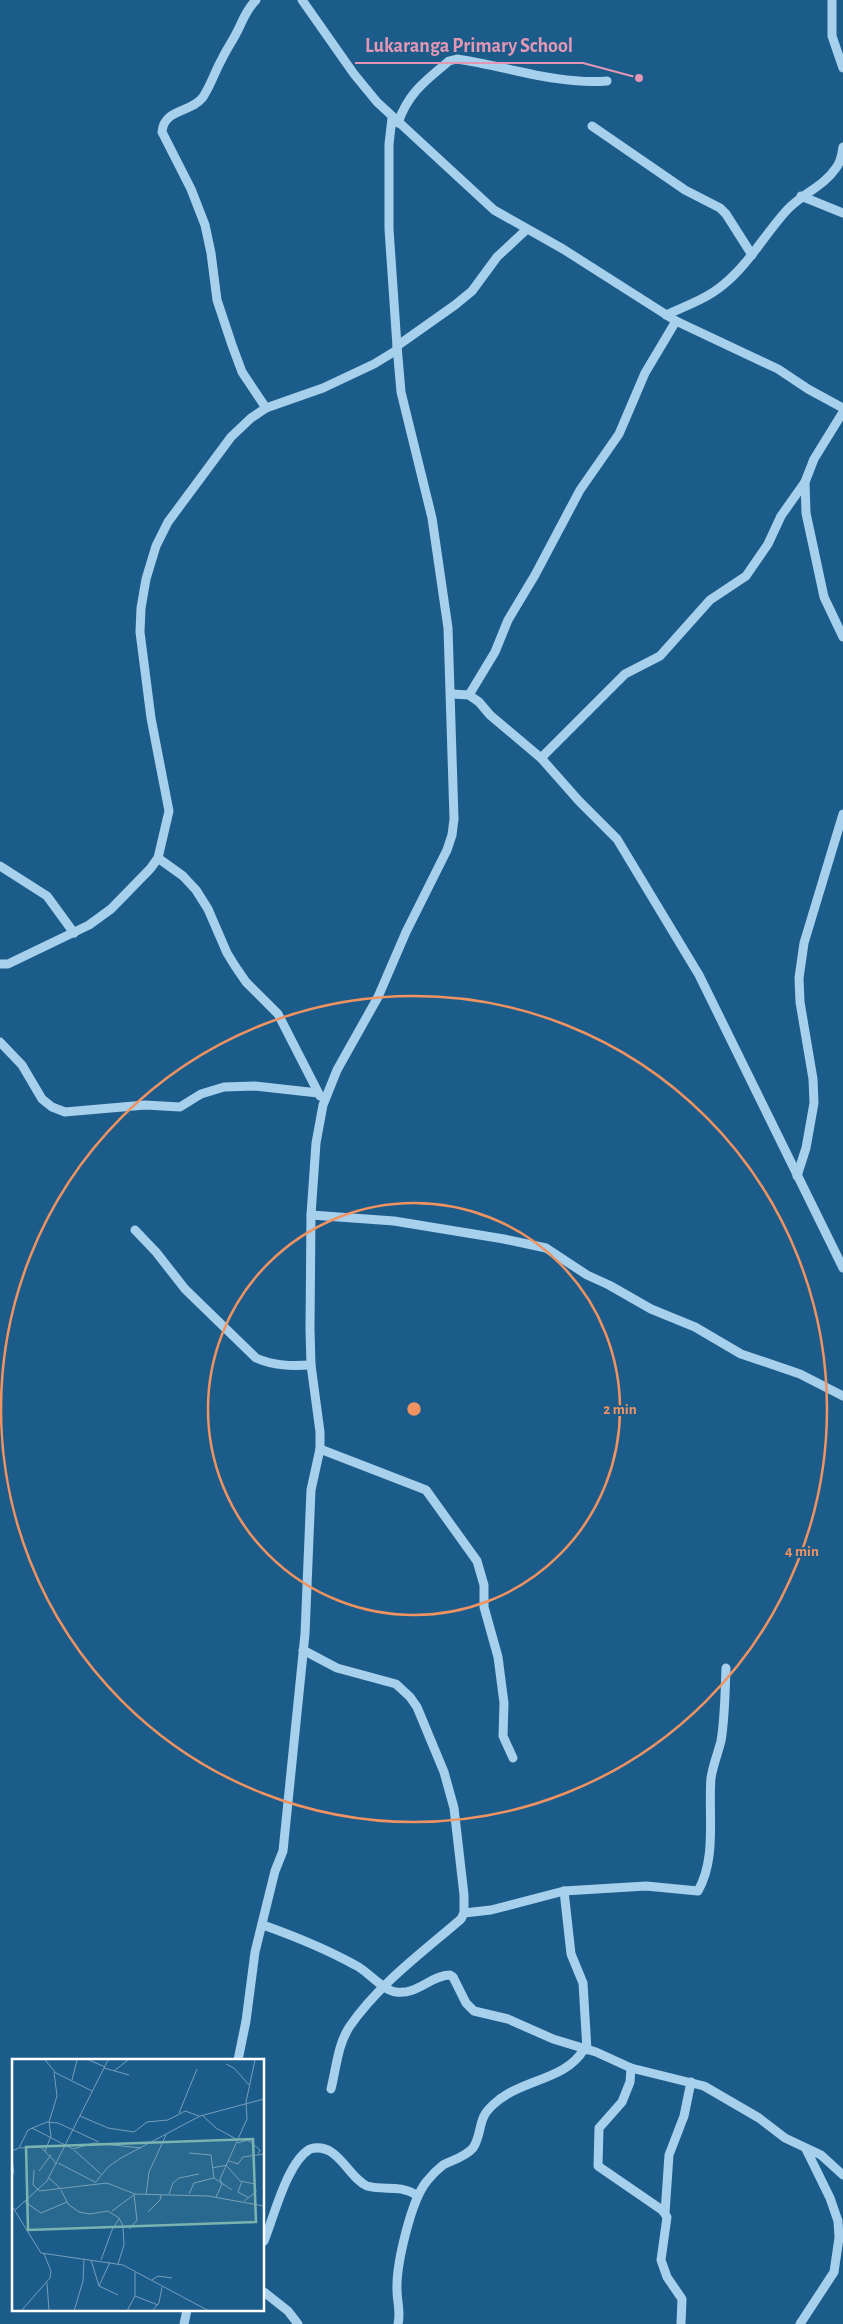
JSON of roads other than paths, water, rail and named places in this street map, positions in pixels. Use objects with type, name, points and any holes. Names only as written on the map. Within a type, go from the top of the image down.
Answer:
[{"type":"street","points":[[256,0],[242,18],[238,31],[201,100],[169,116],[164,122],[162,132],[191,188],[204,225],[211,254],[217,300],[242,372],[266,408]]},
{"type":"street","points":[[302,0],[376,102],[494,210],[526,230],[564,249],[676,321],[778,369],[808,389],[843,408]]},
{"type":"street","points":[[832,0],[832,36],[843,68]]},
{"type":"street","points":[[238,2059],[246,2021],[255,1952],[264,1925],[275,1870],[283,1851],[304,1650],[311,1490],[320,1449],[320,1432],[311,1365],[311,1215],[316,1143],[323,1105],[337,1070],[378,997],[452,835],[454,810],[452,694],[448,628],[432,518],[401,392],[389,229],[389,144],[395,120],[404,104],[414,92],[449,61],[457,59],[555,78],[590,82],[607,81]]},
{"type":"street","points":[[592,126],[660,174],[685,190],[720,208],[726,214],[752,255]]},
{"type":"street","points":[[666,315],[709,295],[734,276],[801,196],[822,183],[836,169],[841,159],[843,147]]},
{"type":"street","points":[[801,196],[843,213]]},
{"type":"street","points":[[0,964],[8,964],[74,933],[111,909],[150,869],[158,858],[169,811],[151,718],[140,632],[141,608],[146,579],[156,546],[178,508],[231,437],[266,408],[323,388],[374,364],[456,305],[472,291],[497,257],[526,230]]},
{"type":"street","points":[[469,695],[495,652],[508,620],[536,575],[580,490],[619,434],[645,373],[676,321]]},
{"type":"street","points":[[541,758],[625,674],[660,656],[710,600],[746,576],[768,544],[782,516],[805,482],[814,459],[843,412]]},
{"type":"street","points":[[805,482],[806,512],[824,597],[843,636]]},
{"type":"street","points":[[452,694],[469,695],[541,758],[579,802],[617,839],[699,976],[843,1268]]},
{"type":"street","points":[[797,1176],[806,1148],[814,1103],[813,1079],[800,1002],[799,978],[804,943],[843,814]]},
{"type":"street","points":[[158,858],[183,876],[196,890],[208,908],[227,953],[246,982],[278,1014],[323,1105]]},
{"type":"street","points":[[0,866],[47,896],[74,933]]},
{"type":"street","points":[[0,1042],[22,1065],[42,1100],[52,1107],[65,1112],[145,1105],[180,1107],[201,1094],[224,1087],[255,1086],[318,1093]]},
{"type":"street","points":[[311,1215],[394,1221],[504,1238],[546,1248],[587,1275],[609,1284],[651,1309],[695,1327],[741,1354],[800,1374],[843,1396]]},
{"type":"street","points":[[135,1230],[156,1252],[184,1289],[256,1358],[268,1363],[287,1366],[311,1365]]},
{"type":"street","points":[[320,1449],[426,1490],[477,1560],[484,1585],[484,1607],[498,1657],[504,1703],[503,1736],[513,1758]]},
{"type":"street","points":[[304,1650],[337,1668],[396,1684],[406,1692],[417,1707],[444,1772],[454,1808],[464,1894],[464,1913],[461,1919],[385,1986],[350,2027],[343,2041],[330,2089]]},
{"type":"street","points":[[464,1913],[492,1910],[564,1891],[646,1886],[698,1891],[703,1884],[708,1862],[711,1820],[711,1777],[723,1722],[726,1668]]},
{"type":"street","points":[[398,2324],[400,2314],[397,2290],[400,2262],[417,2195],[427,2180],[442,2166],[461,2157],[472,2149],[478,2138],[484,2116],[505,2095],[568,2067],[585,2049],[583,1983],[571,1954],[564,1891]]},
{"type":"street","points":[[264,1925],[292,1935],[356,1965],[394,1992],[408,1992],[421,1988],[442,1976],[450,1975],[466,2003],[474,2011],[502,2016],[553,2039],[585,2049],[631,2068],[704,2086],[740,2106],[785,2138],[821,2155],[841,2174]]},
{"type":"street","points":[[631,2068],[630,2082],[622,2102],[599,2128],[598,2166],[665,2213]]},
{"type":"street","points":[[680,2324],[682,2299],[667,2277],[662,2260],[662,2246],[668,2221],[665,2213],[669,2156],[684,2116],[691,2082]]},
{"type":"street","points":[[265,2238],[290,2175],[297,2163],[310,2149],[321,2149],[335,2155],[367,2186],[375,2188],[390,2186],[408,2190],[417,2195]]},
{"type":"street","points":[[800,2324],[834,2272],[839,2238],[838,2222],[830,2198],[806,2149]]},
{"type":"street","points":[[841,2174],[843,2162]]},
{"type":"street","points":[[265,2293],[288,2311],[298,2324]]},
{"type":"place","name":"Lukaranga Primary School","points":[[639,78]]}]
